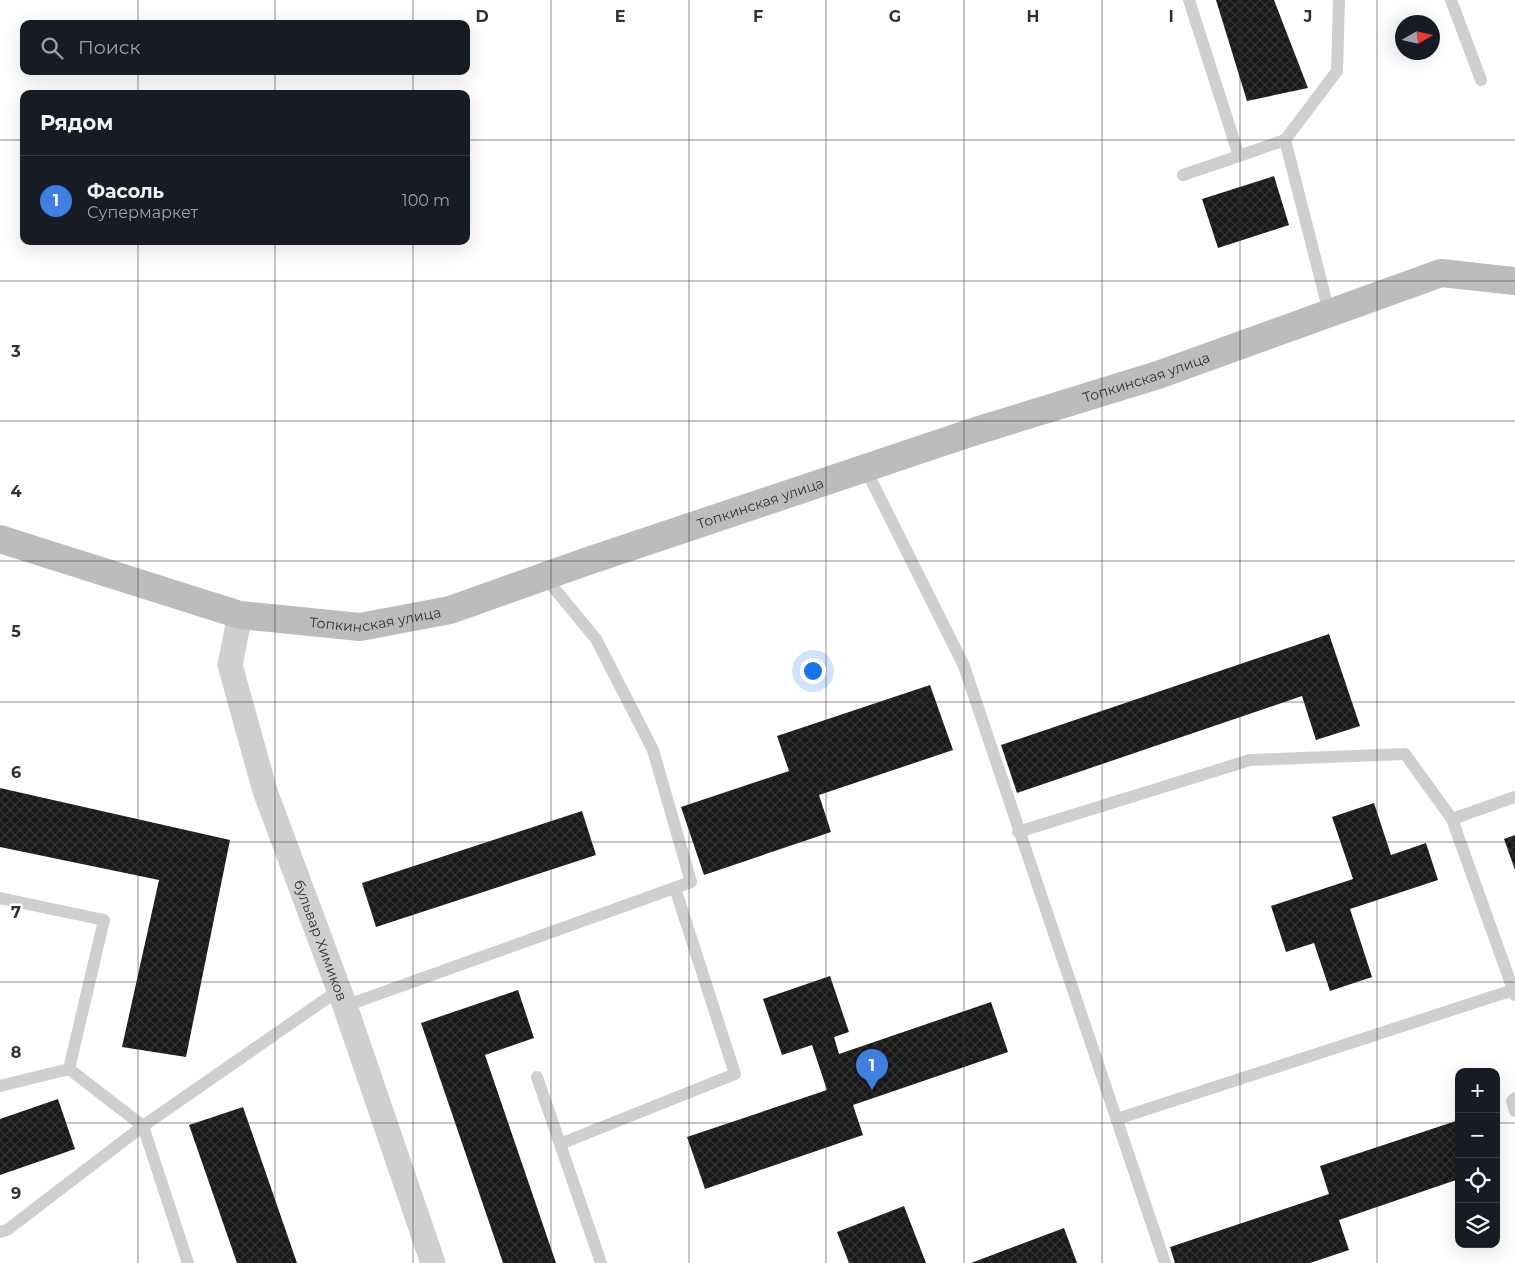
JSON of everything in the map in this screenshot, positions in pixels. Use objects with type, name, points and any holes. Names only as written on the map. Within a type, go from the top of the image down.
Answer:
[{"type":"street","name":"Топкинская улица","points":[[0,539],[240,615],[360,627],[450,610],[544,576],[865,468],[1158,375],[1441,273],[1515,281]]},
{"type":"street","name":"бульвар Химиков","points":[[240,615],[230,665],[265,792],[342,998],[433,1263]]},
{"type":"lane","points":[[1189,0],[1239,156]]},
{"type":"lane","points":[[1183,175],[1284,140],[1338,71],[1339,0]]},
{"type":"lane","points":[[1451,0],[1481,80]]},
{"type":"lane","points":[[1284,140],[1329,312]]},
{"type":"lane","points":[[865,468],[964,666],[1018,832],[1165,1263]]},
{"type":"lane","points":[[0,1232],[6,1230],[143,1126],[342,998],[691,882],[653,750],[596,639],[544,576]]},
{"type":"lane","points":[[1018,832],[1250,760],[1405,754],[1452,819],[1514,992],[1117,1119]]},
{"type":"lane","points":[[1452,819],[1515,797]]},
{"type":"lane","points":[[560,1144],[735,1074],[675,888]]},
{"type":"lane","points":[[0,898],[104,920],[69,1069]]},
{"type":"lane","points":[[0,1086],[69,1069]]},
{"type":"lane","points":[[69,1069],[143,1126],[188,1263]]},
{"type":"lane","points":[[537,1076],[601,1263]]},
{"type":"lane","points":[[1515,1098],[1512,1101],[1515,1111]]},
{"type":"building","points":[[1216,0],[1274,0],[1308,88],[1247,101]]},
{"type":"building","points":[[1274,176],[1289,225],[1218,248],[1202,199]]},
{"type":"building","points":[[1329,634],[1360,726],[1316,740],[1302,696],[1017,793],[1001,745]]},
{"type":"building","points":[[930,685],[953,750],[819,795],[831,832],[704,875],[681,807],[789,771],[777,736]]},
{"type":"building","points":[[0,788],[230,840],[186,1057],[122,1047],[159,880],[0,847]]},
{"type":"building","points":[[1374,803],[1391,855],[1426,843],[1438,880],[1350,909],[1372,977],[1330,991],[1314,943],[1286,952],[1271,906],[1353,879],[1332,817]]},
{"type":"building","points":[[582,811],[596,855],[376,927],[362,883]]},
{"type":"building","points":[[1515,835],[1515,870],[1504,839]]},
{"type":"building","points":[[830,976],[849,1032],[834,1037],[839,1054],[991,1002],[1008,1052],[853,1105],[863,1135],[705,1189],[687,1137],[827,1090],[812,1045],[782,1055],[763,999]]},
{"type":"building","points":[[518,990],[534,1038],[485,1055],[556,1263],[503,1263],[421,1023]]},
{"type":"building","points":[[58,1099],[75,1149],[0,1175],[0,1119]]},
{"type":"building","points":[[243,1107],[297,1263],[237,1263],[189,1125]]},
{"type":"building","points":[[1455,1121],[1455,1180],[1339,1220],[1349,1250],[1310,1263],[1175,1263],[1170,1247],[1329,1194],[1320,1166]]},
{"type":"building","points":[[904,1206],[926,1263],[849,1263],[837,1232]]},
{"type":"building","points":[[1064,1228],[1077,1263],[971,1263]]},
{"type":"place","name":"Фасоль","points":[[872,1090]]}]
